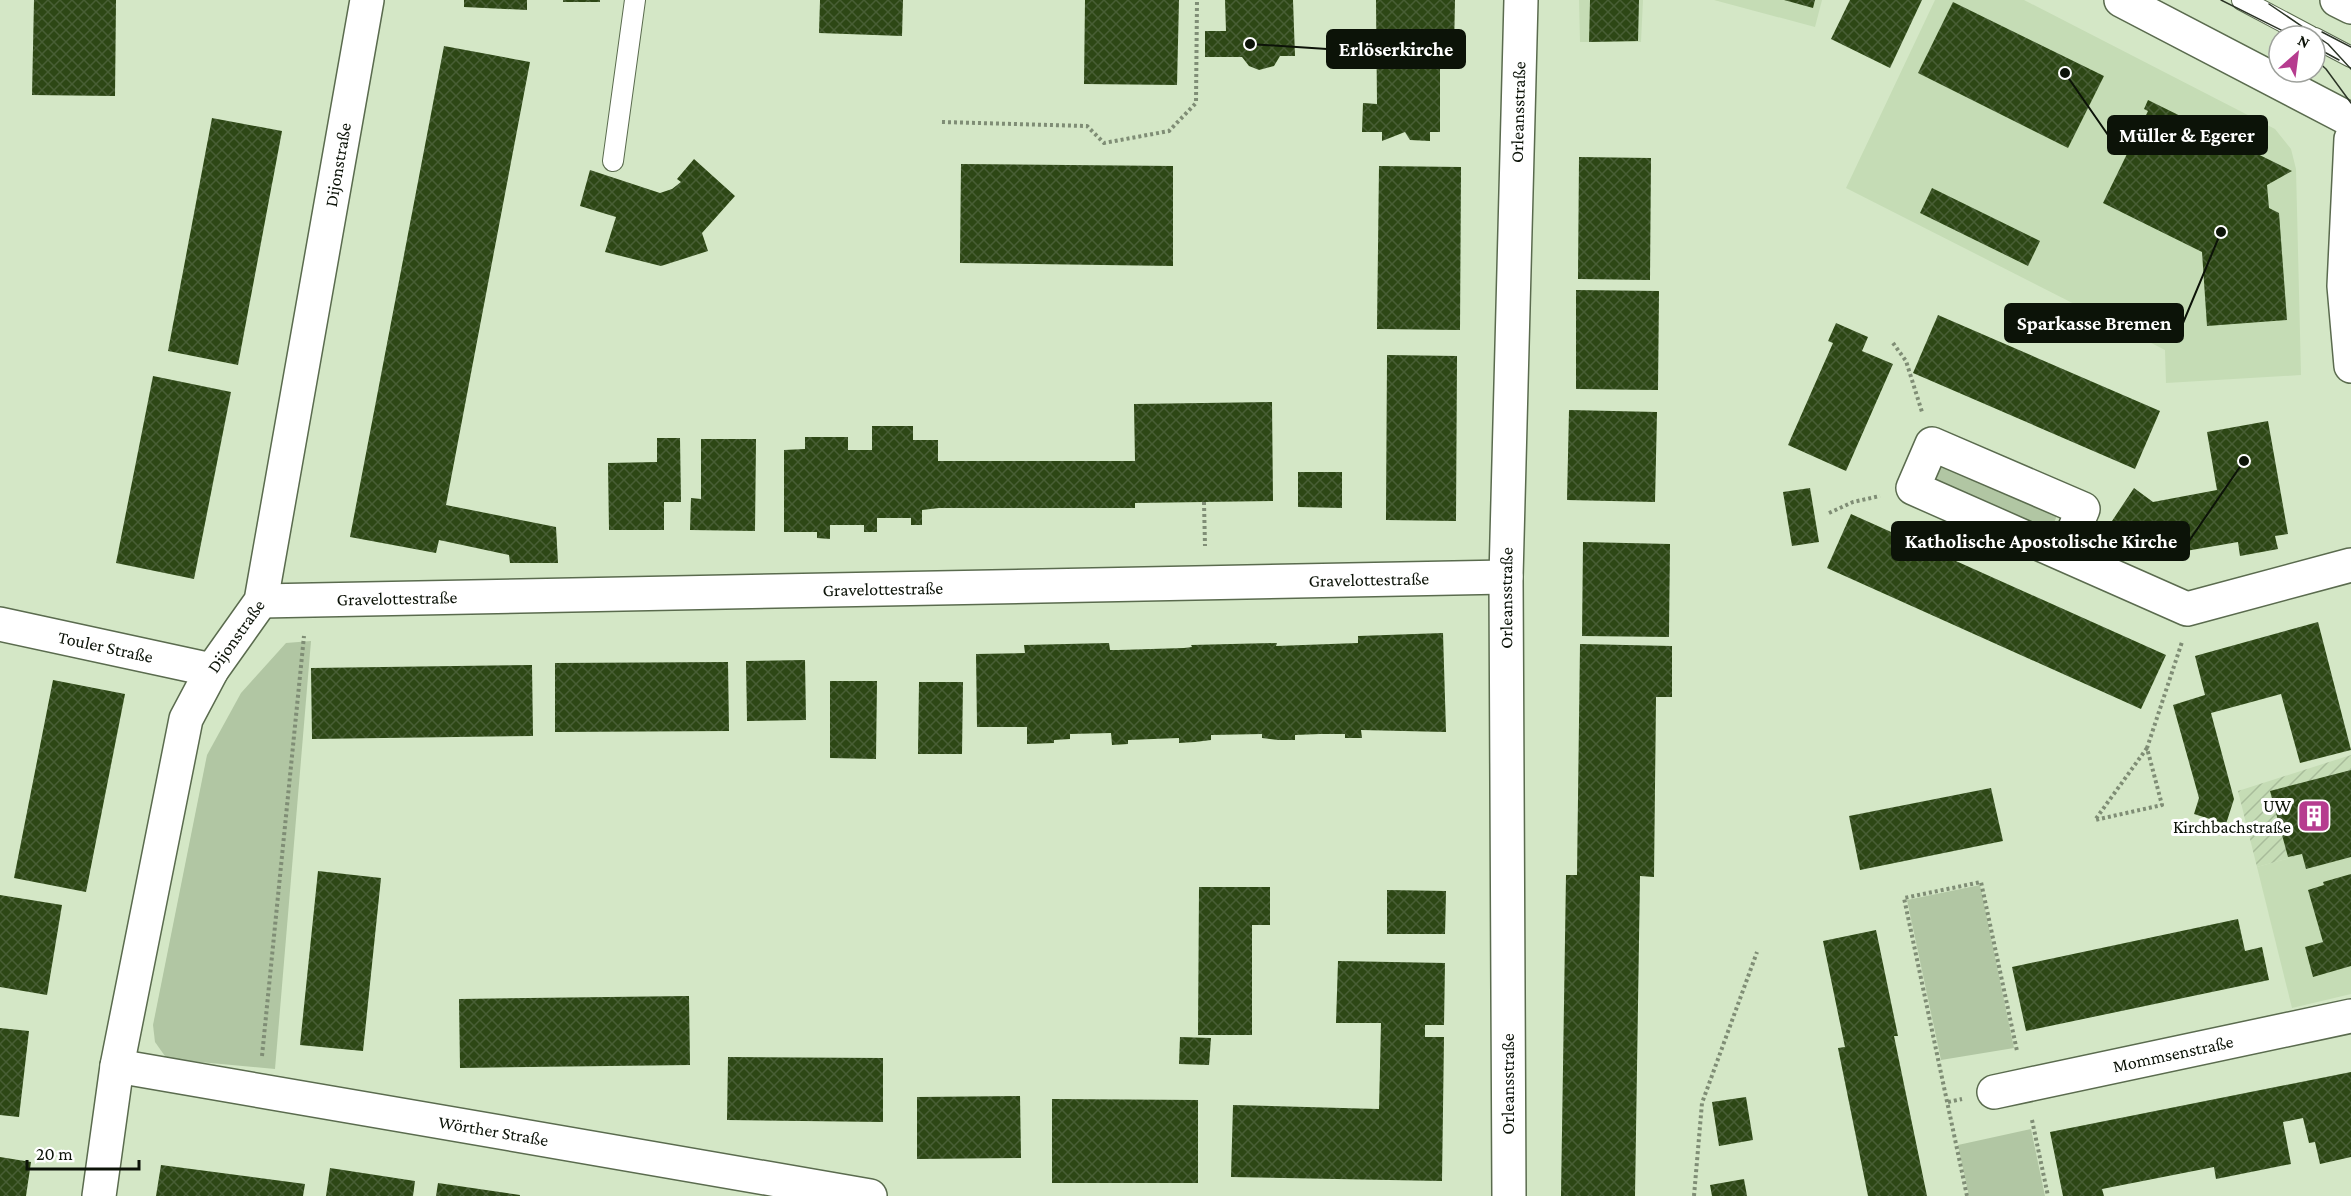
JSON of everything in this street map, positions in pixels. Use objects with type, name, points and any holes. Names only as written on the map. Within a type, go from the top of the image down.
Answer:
[{"type":"street","name":"Dijonstraße","points":[[99,1196],[117,1066],[186,719],[212,670],[261,601],[367,0]]},
{"type":"street","name":"Orleansstraße","points":[[1509,1196],[1506,577],[1521,0]]},
{"type":"street","points":[[2121,0],[2351,120]]},
{"type":"street","points":[[2337,0],[2351,7]]},
{"type":"street","points":[[2351,139],[2344,286],[2351,366]]},
{"type":"street","points":[[2064,554],[2083,509],[1932,444],[1913,488],[2187,609],[2351,565]]},
{"type":"street","name":"Gravelottestraße","points":[[261,601],[1506,577]]},
{"type":"street","name":"Touler Straße","points":[[0,624],[212,670]]},
{"type":"street","name":"Mommsenstraße","points":[[2009,1089],[2351,1016]]},
{"type":"street","name":"Wörther Straße","points":[[117,1066],[870,1196]]},
{"type":"lane","points":[[613,161],[635,0]]},
{"type":"lane","points":[[2242,0],[2287,24]]},
{"type":"lane","points":[[2327,44],[2351,57]]},
{"type":"path","points":[[942,122],[1087,126],[1104,143],[1169,131],[1196,103],[1197,0]]},
{"type":"path","points":[[1893,343],[1905,361],[1932,444]]},
{"type":"path","points":[[1829,513],[1853,502],[1913,488]]},
{"type":"path","points":[[1204,502],[1205,583]]},
{"type":"path","points":[[258,1089],[308,600]]},
{"type":"path","points":[[2147,748],[2162,805],[2095,820],[2147,748],[2180,654],[2187,609]]},
{"type":"path","points":[[1968,1196],[1904,898],[1981,882],[2009,1089],[2048,1196]]},
{"type":"path","points":[[1694,1196],[1702,1103],[1757,952]]},
{"type":"shaded area","points":[[1579,0],[1643,0],[1641,42],[1580,42]]},
{"type":"shaded area","points":[[1714,0],[1822,0],[1815,27]]},
{"type":"shaded area","points":[[1935,0],[2024,0],[2275,129],[2291,149],[2296,169],[2301,375],[2166,383],[2165,350],[1846,188]]},
{"type":"shaded area","points":[[1944,457],[2060,509],[2048,536],[1931,484]]},
{"type":"shaded area","points":[[311,641],[275,1069],[167,1059],[155,1042],[153,1025],[207,755],[241,693],[286,643]]},
{"type":"shaded area","points":[[2351,755],[2351,841],[2257,867],[2238,791]]},
{"type":"shaded area","points":[[2351,841],[2351,994],[2292,1008],[2257,867]]},
{"type":"shaded area","points":[[1980,885],[2014,1048],[1941,1060],[1907,900]]},
{"type":"shaded area","points":[[2031,1129],[2045,1196],[1969,1196],[1958,1145]]},
{"type":"building","points":[[34,0],[116,0],[115,96],[32,95]]},
{"type":"building","points":[[464,0],[527,0],[527,10],[464,7]]},
{"type":"building","points":[[563,0],[600,0],[600,2],[563,2]]},
{"type":"building","points":[[820,0],[903,0],[902,36],[819,33]]},
{"type":"building","points":[[1085,0],[1179,0],[1177,85],[1084,84]]},
{"type":"building","points":[[1225,0],[1293,0],[1295,56],[1280,56],[1274,66],[1259,70],[1249,66],[1242,57],[1205,57],[1205,31],[1226,31]]},
{"type":"building","points":[[1376,0],[1455,0],[1454,49],[1440,49],[1440,132],[1430,132],[1430,141],[1410,140],[1405,132],[1382,141],[1382,132],[1362,132],[1363,103],[1377,104]]},
{"type":"building","points":[[1590,0],[1639,0],[1638,41],[1589,42]]},
{"type":"building","points":[[1784,0],[1815,0],[1813,8]]},
{"type":"building","points":[[1850,0],[1922,0],[1890,68],[1831,39]]},
{"type":"building","points":[[1953,2],[2104,76],[2068,148],[1918,73]]},
{"type":"building","points":[[444,46],[530,62],[446,505],[556,527],[558,563],[510,563],[509,555],[439,540],[436,553],[350,537]]},
{"type":"building","points":[[2148,100],[2292,171],[2267,185],[2269,208],[2279,213],[2287,320],[2207,326],[2202,252],[2103,203],[2148,111],[2144,109]]},
{"type":"building","points":[[212,118],[282,131],[238,365],[168,351]]},
{"type":"building","points":[[1579,157],[1651,158],[1650,280],[1578,279]]},
{"type":"building","points":[[694,159],[735,196],[702,233],[708,251],[661,266],[605,252],[616,217],[580,206],[590,170],[660,193],[672,189],[681,182],[677,179]]},
{"type":"building","points":[[961,164],[1173,166],[1173,266],[960,263]]},
{"type":"building","points":[[1379,166],[1461,167],[1460,330],[1377,329]]},
{"type":"building","points":[[1932,188],[2040,241],[2028,266],[1920,213]]},
{"type":"building","points":[[1576,290],[1659,291],[1658,390],[1576,389]]},
{"type":"building","points":[[1938,315],[2160,411],[2135,469],[1913,373]]},
{"type":"building","points":[[1836,323],[1868,337],[1862,351],[1893,364],[1846,471],[1788,445],[1833,343],[1828,341]]},
{"type":"building","points":[[1387,355],[1457,356],[1456,521],[1386,520]]},
{"type":"building","points":[[153,376],[231,392],[194,579],[116,563]]},
{"type":"building","points":[[1272,402],[1273,501],[1135,503],[1135,508],[939,508],[922,510],[922,525],[911,525],[911,518],[877,518],[877,532],[864,532],[864,525],[830,525],[830,539],[817,538],[817,532],[784,532],[784,450],[805,449],[805,437],[848,437],[848,450],[872,450],[872,426],[913,426],[913,440],[938,440],[938,461],[1135,461],[1134,404]]},
{"type":"building","points":[[1569,410],[1657,412],[1655,502],[1567,500]]},
{"type":"building","points":[[2268,421],[2288,534],[2275,536],[2278,549],[2240,556],[2238,542],[2151,557],[2106,530],[2134,488],[2153,502],[2217,490],[2207,432]]},
{"type":"building","points":[[657,438],[680,438],[681,502],[664,502],[664,530],[609,530],[608,463],[657,462]]},
{"type":"building","points":[[701,439],[756,439],[755,531],[690,530],[691,498],[701,499]]},
{"type":"building","points":[[1298,472],[1342,472],[1342,508],[1298,507]]},
{"type":"building","points":[[1810,488],[1819,542],[1792,546],[1783,492]]},
{"type":"building","points":[[1851,514],[2166,655],[2141,709],[1827,568]]},
{"type":"building","points":[[1583,542],[1670,544],[1669,637],[1582,636]]},
{"type":"building","points":[[2318,622],[2351,750],[2300,763],[2281,694],[2211,713],[2234,799],[2226,824],[2194,814],[2199,798],[2173,705],[2205,695],[2195,656]]},
{"type":"building","points":[[1443,633],[1446,732],[1361,730],[1362,738],[1345,738],[1345,734],[1320,734],[1295,735],[1295,740],[1262,738],[1262,734],[1211,735],[1211,740],[1195,742],[1179,743],[1179,738],[1128,740],[1128,744],[1112,745],[1111,733],[1070,734],[1070,739],[1054,740],[1054,743],[1027,744],[1027,727],[977,727],[976,654],[1025,653],[1024,645],[1109,643],[1110,650],[1277,643],[1276,646],[1358,643],[1358,636]]},
{"type":"building","points":[[1580,644],[1672,646],[1672,697],[1656,697],[1654,877],[1640,876],[1635,1196],[1561,1196],[1566,875],[1577,875]]},
{"type":"building","points":[[805,660],[806,720],[747,721],[746,661]]},
{"type":"building","points":[[728,662],[729,731],[555,732],[555,663]]},
{"type":"building","points":[[532,665],[533,736],[312,739],[311,668]]},
{"type":"building","points":[[53,680],[125,694],[86,892],[14,878]]},
{"type":"building","points":[[830,681],[877,681],[876,759],[830,758]]},
{"type":"building","points":[[919,682],[963,682],[962,754],[918,754]]},
{"type":"building","name":"UW Kirchbachstraße","points":[[2351,770],[2351,857],[2306,869],[2302,854],[2288,857],[2270,791]]},
{"type":"building","points":[[1991,788],[2003,841],[1860,870],[1849,816]]},
{"type":"building","points":[[318,871],[381,878],[363,1051],[300,1045]]},
{"type":"building","points":[[2351,874],[2351,966],[2313,977],[2305,947],[2323,942],[2308,890],[2324,885],[2323,882]]},
{"type":"building","points":[[1199,887],[1270,887],[1270,925],[1252,925],[1252,1035],[1198,1035]]},
{"type":"building","points":[[1387,890],[1446,891],[1445,934],[1387,934]]},
{"type":"building","points":[[0,895],[62,905],[47,995],[0,987]]},
{"type":"building","points":[[2238,919],[2245,951],[2262,947],[2269,980],[2026,1031],[2012,967]]},
{"type":"building","points":[[1876,930],[1898,1036],[1894,1036],[1927,1196],[1868,1196],[1838,1048],[1845,1047],[1823,941]]},
{"type":"building","points":[[1338,961],[1445,963],[1444,1025],[1425,1025],[1425,1037],[1444,1037],[1442,1181],[1231,1177],[1233,1105],[1379,1109],[1381,1023],[1336,1023]]},
{"type":"building","points":[[689,996],[690,1065],[460,1068],[459,999]]},
{"type":"building","points":[[0,1028],[29,1031],[19,1117],[0,1115]]},
{"type":"building","points":[[1180,1037],[1211,1038],[1209,1065],[1179,1064]]},
{"type":"building","points":[[728,1057],[883,1058],[883,1122],[727,1120]]},
{"type":"building","points":[[2351,1072],[2351,1157],[2320,1164],[2315,1142],[2309,1143],[2303,1118],[2283,1122],[2291,1164],[2216,1179],[2214,1167],[2102,1189],[2104,1196],[2063,1196],[2050,1132]]},
{"type":"building","points":[[1020,1096],[1021,1158],[917,1159],[917,1097]]},
{"type":"building","points":[[1746,1097],[1753,1140],[1719,1146],[1712,1102]]},
{"type":"building","points":[[1052,1099],[1198,1100],[1198,1183],[1052,1183]]},
{"type":"building","points":[[0,1157],[31,1162],[26,1196],[0,1196]]},
{"type":"building","points":[[161,1165],[305,1184],[303,1196],[156,1196]]},
{"type":"building","points":[[330,1168],[415,1181],[413,1196],[326,1196]]},
{"type":"building","points":[[1744,1179],[1747,1196],[1712,1196],[1710,1185]]},
{"type":"building","points":[[438,1183],[520,1195],[520,1196],[436,1196]]},
{"type":"tram line","points":[[2221,0],[2269,24]]},
{"type":"tram line","points":[[2269,4],[2328,44],[2351,69]]},
{"type":"tram line","points":[[2327,35],[2351,47]]},
{"type":"tram line","points":[[2327,54],[2339,60]]},
{"type":"tram line","points":[[2327,70],[2351,103]]},
{"type":"place","name":"Erlöserkirche","points":[[1250,44]]},
{"type":"place","name":"Müller & Egerer","points":[[2065,73]]},
{"type":"place","name":"Sparkasse Bremen","points":[[2221,232]]},
{"type":"place","name":"Katholische Apostolische Kirche","points":[[2244,461]]},
{"type":"place","name":"UW Kirchbachstraße","points":[[2314,816]]}]
